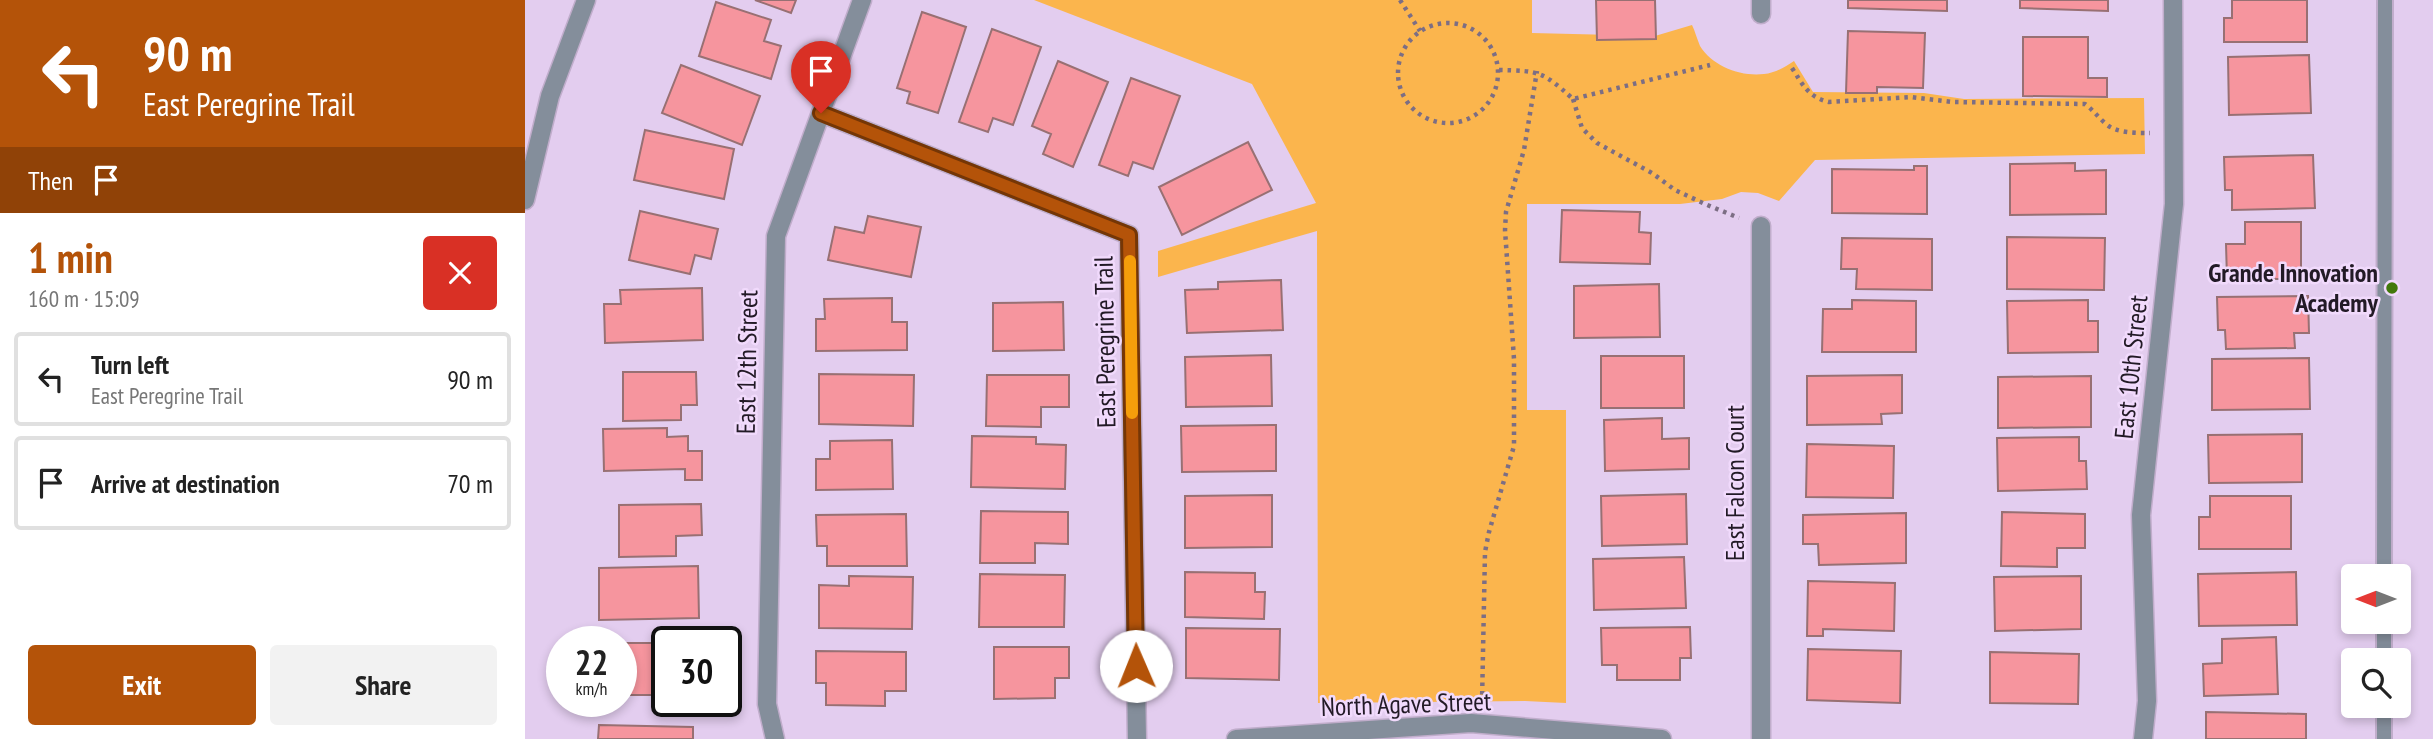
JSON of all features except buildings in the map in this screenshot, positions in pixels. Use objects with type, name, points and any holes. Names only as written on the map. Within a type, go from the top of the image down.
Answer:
[{"type":"street","points":[[525,200],[531,152],[586,0]]},
{"type":"street","name":"East 12th Street","points":[[775,739],[767,704],[776,236],[862,0]]},
{"type":"street","name":"East 10th Street","points":[[2143,739],[2147,701],[2141,515],[2174,205],[2173,0]]},
{"type":"street","name":"East Peregrine Trail","points":[[821,113],[1129,235],[1137,739]]},
{"type":"street","name":"East Falcon Court","points":[[1761,226],[1761,739]]},
{"type":"street","name":"North Agave Street","points":[[1236,739],[1453,731],[1471,723],[1662,739]]},
{"type":"lane","points":[[2384,564],[2385,0]]},
{"type":"lane","points":[[2384,718],[2384,739]]},
{"type":"path","points":[[1399,0],[1420,31]]},
{"type":"path","points":[[1445,22],[1461,23],[1488,40],[1496,54],[1499,70],[1497,88],[1489,103],[1476,115],[1460,122],[1443,124],[1426,119],[1412,108],[1402,94],[1398,76],[1399,61],[1405,46],[1429,25],[1445,22]]},
{"type":"path","points":[[1573,99],[1710,65]]},
{"type":"path","points":[[1792,68],[1804,88],[1816,99],[1829,102],[1911,97],[1952,102],[2085,104],[2096,111],[2106,125],[2118,130],[2140,133]]},
{"type":"path","points":[[1499,70],[1537,71],[1548,76],[1573,99],[1582,128],[1597,143],[1652,173],[1675,190],[1705,205],[1761,226]]},
{"type":"path","points":[[1482,699],[1485,552],[1514,446],[1506,212],[1524,150],[1537,71]]},
{"type":"shaded area","points":[[1034,0],[1532,0],[1532,33],[1655,36],[1692,25],[1705,53],[1728,69],[1746,74],[1764,74],[1794,61],[1813,92],[1924,93],[1964,99],[2144,98],[2145,154],[1815,160],[1779,201],[1758,193],[1741,192],[1722,199],[1680,204],[1527,204],[1527,410],[1566,410],[1566,703],[1318,703],[1317,231],[1158,277],[1158,251],[1316,203],[1252,84]]},
{"type":"slow traffic","points":[[1130,261],[1132,413]]},
{"type":"place","name":"Grande Innovation Academy","points":[[2392,288]]},
{"type":"route","points":[[821,113],[1129,235],[1136,666]]}]
